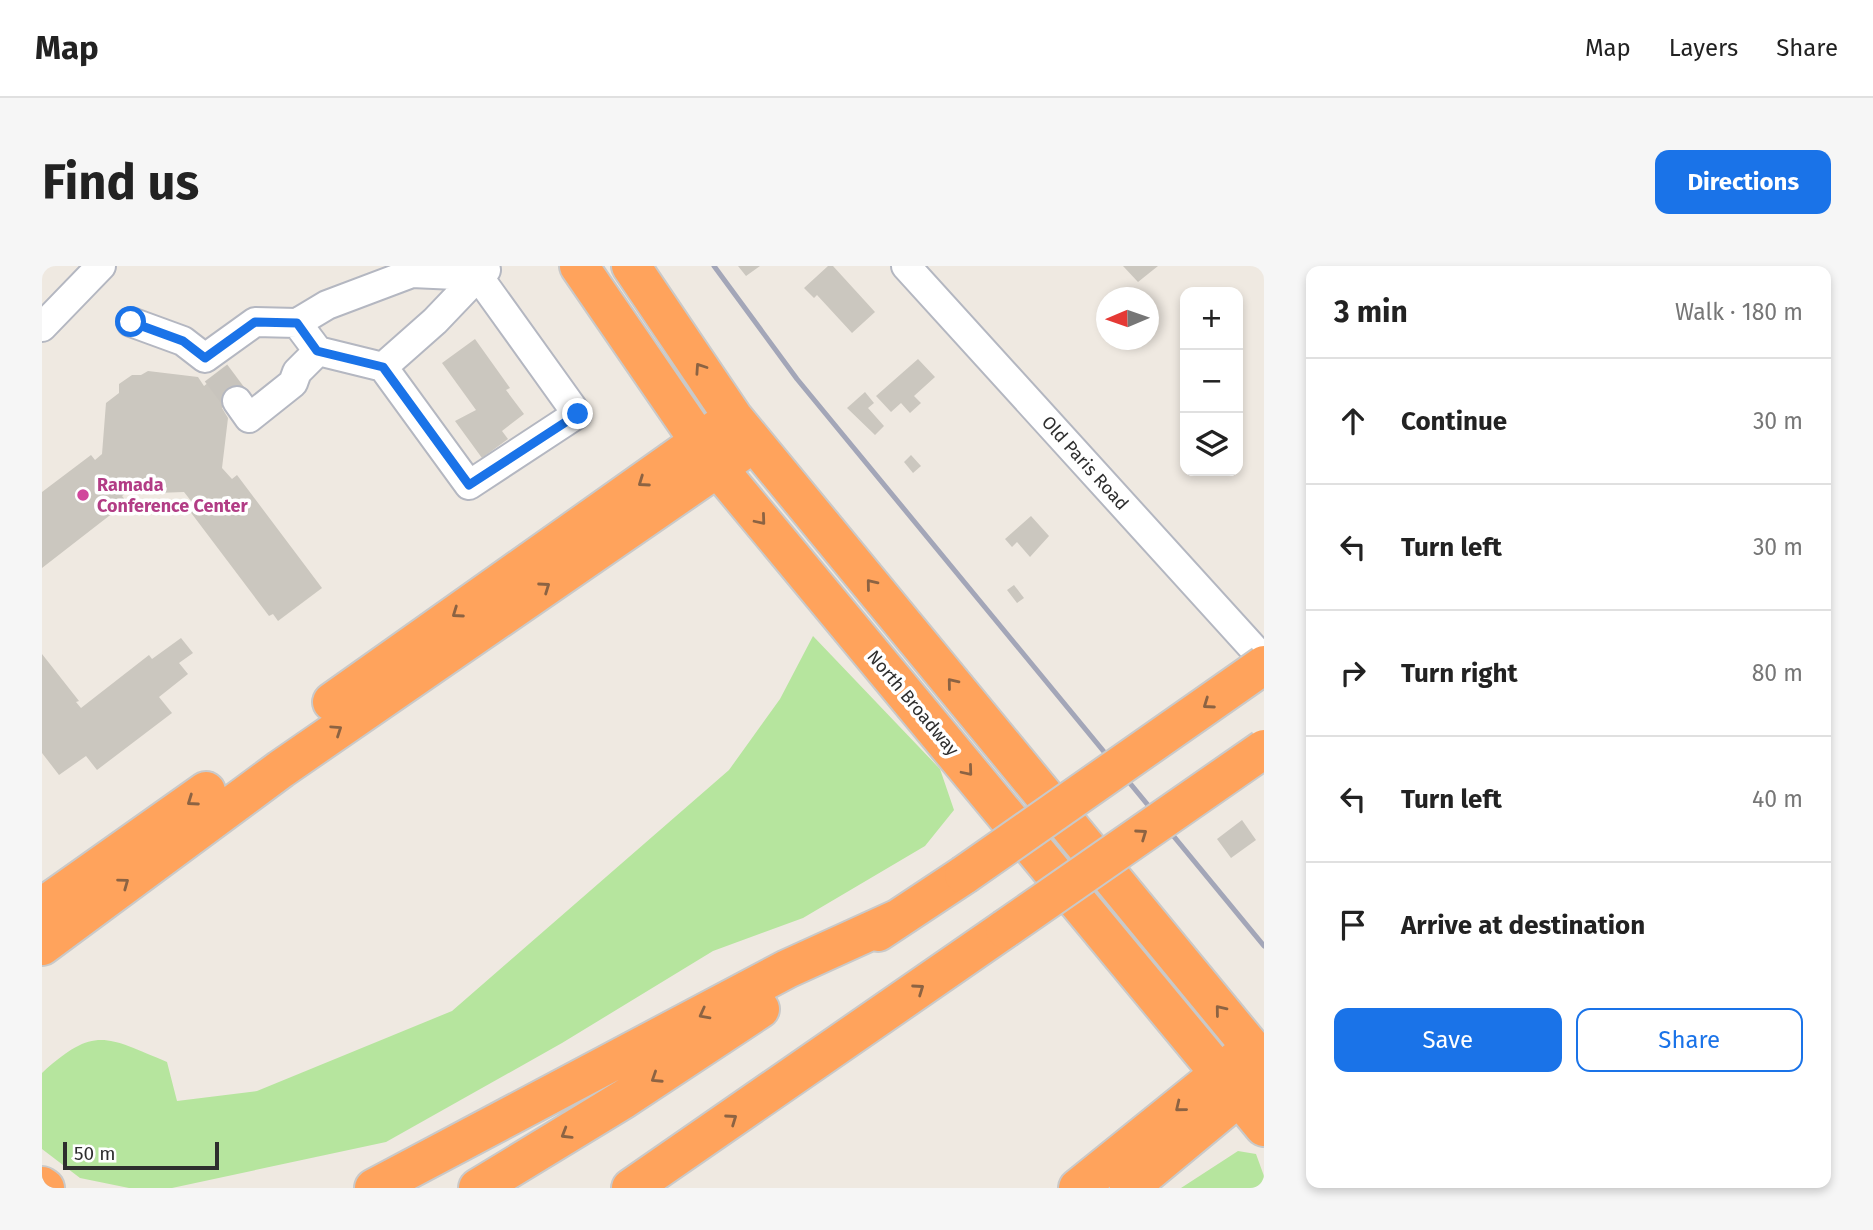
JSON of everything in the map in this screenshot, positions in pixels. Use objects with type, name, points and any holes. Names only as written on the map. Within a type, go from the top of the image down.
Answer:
[{"type":"highway","name":"North Broadway","points":[[579,266],[708,455],[1248,1072]]},
{"type":"highway","name":"North Broadway","points":[[632,266],[744,429],[1248,1072],[1264,1127]]},
{"type":"highway","points":[[42,946],[744,429]]},
{"type":"highway","points":[[42,907],[708,455]]},
{"type":"highway","points":[[478,1188],[624,1099],[964,875],[1264,662]]},
{"type":"highway","points":[[631,1188],[1264,749]]},
{"type":"highway","points":[[374,1188],[787,969],[897,919]]},
{"type":"highway","points":[[1078,1188],[1248,1072]]},
{"type":"highway","points":[[1129,1188],[1248,1072]]},
{"type":"street","points":[[42,327],[101,266]]},
{"type":"street","name":"Old Paris Road","points":[[906,266],[1264,662]]},
{"type":"street","points":[[131,322],[183,341],[211,365],[255,322],[297,323],[327,305],[412,273],[485,271]]},
{"type":"street","points":[[297,323],[317,351],[383,367],[469,485],[578,414],[485,271]]},
{"type":"street","points":[[383,367],[435,321],[485,271]]},
{"type":"street","points":[[237,401],[249,418],[293,383],[298,372],[317,351]]},
{"type":"green space","points":[[813,636],[940,769],[954,810],[925,846],[803,918],[713,951],[562,1043],[386,1142],[172,1188],[129,1188],[80,1178],[42,1149],[42,1073],[75,1048],[89,1042],[115,1042],[167,1062],[177,1101],[257,1091],[452,1011],[729,770],[780,699]]},
{"type":"green space","points":[[1238,1151],[1256,1154],[1264,1176],[1264,1188],[1181,1188]]},
{"type":"building","points":[[738,266],[760,266],[746,276]]},
{"type":"building","points":[[828,266],[833,266],[875,312],[852,333],[817,295],[814,298],[804,288]]},
{"type":"building","points":[[1123,266],[1158,266],[1138,282]]},
{"type":"building","points":[[475,339],[510,388],[506,390],[524,414],[502,431],[508,439],[482,458],[455,421],[476,410],[442,363]]},
{"type":"building","points":[[918,359],[935,377],[914,396],[921,403],[910,413],[901,403],[891,412],[876,396]]},
{"type":"building","name":"Ramada Conference Center","points":[[225,369],[242,391],[222,408],[228,418],[222,468],[232,479],[237,475],[322,588],[278,621],[273,614],[269,616],[189,510],[195,506],[184,492],[130,494],[129,491],[122,496],[127,502],[42,568],[42,492],[91,455],[95,460],[102,454],[106,403],[119,393],[119,384],[132,375],[141,375],[148,371],[198,377],[204,386]]},
{"type":"building","points":[[865,392],[874,403],[868,408],[884,426],[875,435],[847,408]]},
{"type":"building","points":[[911,455],[921,466],[913,473],[904,462]]},
{"type":"building","points":[[1031,516],[1049,536],[1030,557],[1017,542],[1012,547],[1005,539]]},
{"type":"building","points":[[1014,585],[1024,598],[1017,603],[1007,590]]},
{"type":"building","points":[[181,638],[193,653],[179,663],[188,674],[159,697],[172,713],[97,770],[86,756],[59,775],[42,753],[42,654],[79,701],[76,702],[81,708],[149,655],[152,659]]},
{"type":"building","points":[[1242,820],[1256,840],[1231,858],[1217,839]]},
{"type":"tunnel","points":[[216,373],[237,401]]},
{"type":"railway","points":[[714,266],[797,379],[1264,946]]},
{"type":"place","name":"Ramada Conference Center","points":[[83,495]]},
{"type":"route","points":[[131,322],[183,341],[205,358],[255,322],[297,323],[317,351],[383,367],[469,485],[578,414]]}]
